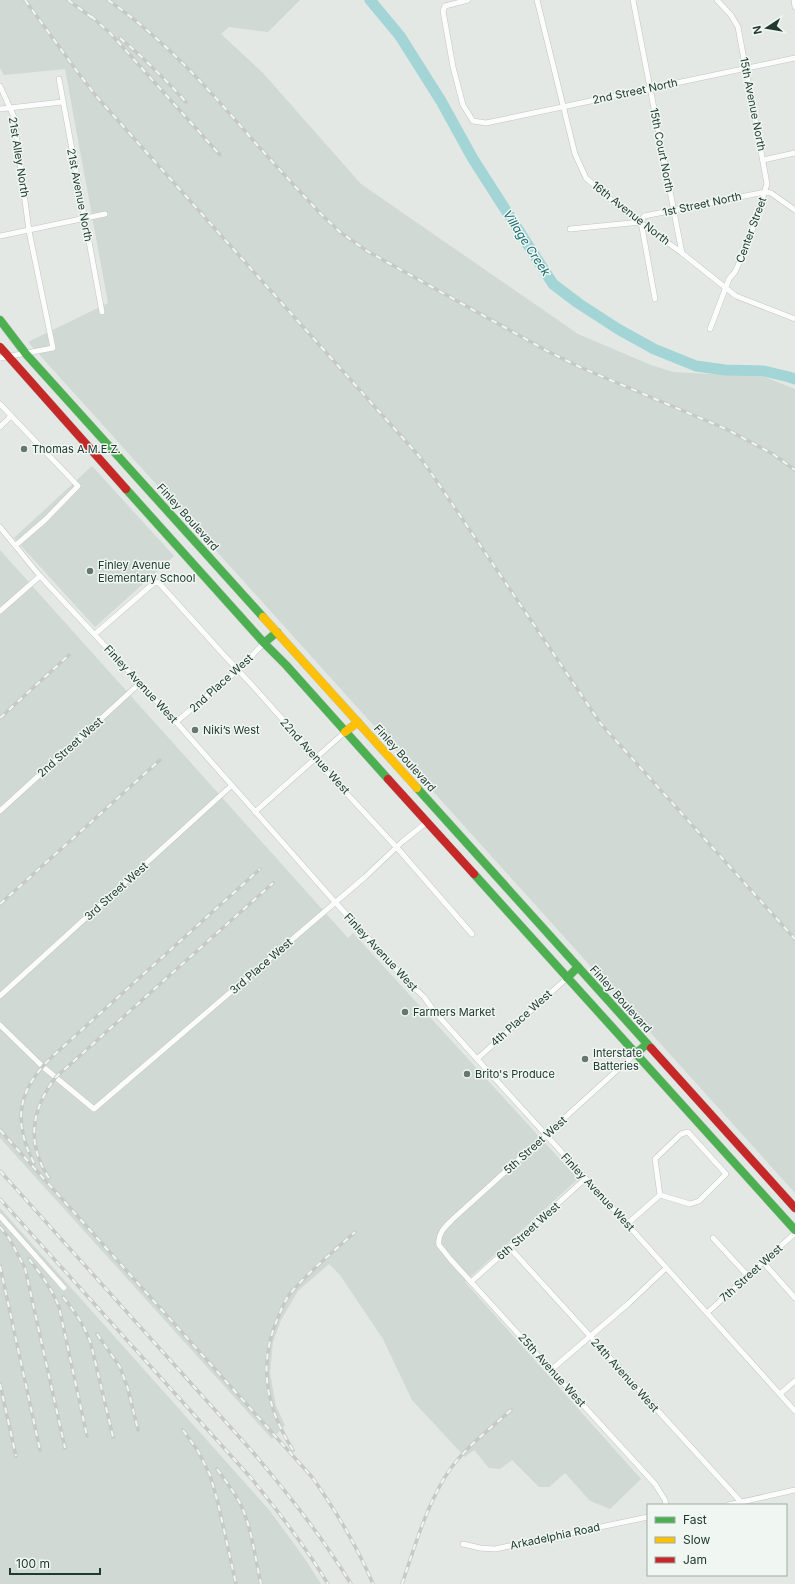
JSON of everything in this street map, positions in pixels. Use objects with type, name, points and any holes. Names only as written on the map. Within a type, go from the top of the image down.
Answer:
[{"type":"main road","name":"Finley Boulevard","points":[[0,320],[26,354],[795,1208]]},
{"type":"main road","points":[[0,347],[4,357],[105,463],[264,643],[286,664],[635,1054],[795,1230]]},
{"type":"main road","points":[[105,463],[116,453]]},
{"type":"main road","points":[[264,643],[277,632]]},
{"type":"main road","points":[[346,732],[358,722]]},
{"type":"main road","points":[[427,822],[438,811]]},
{"type":"main road","points":[[510,915],[519,902]]},
{"type":"main road","points":[[567,978],[578,967]]},
{"type":"main road","points":[[635,1054],[647,1044]]},
{"type":"street","name":"2nd Street North","points":[[468,0],[445,6],[443,16],[459,93],[467,114],[470,119],[476,123],[486,123],[795,58]]},
{"type":"street","name":"16th Avenue North","points":[[537,0],[575,154],[586,178],[623,210],[682,253],[736,296],[795,319]]},
{"type":"street","name":"15th Court North","points":[[633,0],[682,253]]},
{"type":"street","name":"15th Avenue North","points":[[717,0],[731,15],[738,27],[763,160],[766,184],[765,192]]},
{"type":"street","points":[[794,0],[795,7]]},
{"type":"street","name":"21st Avenue North","points":[[59,79],[62,102],[102,312]]},
{"type":"street","name":"21st Alley North","points":[[0,86],[14,117],[29,231]]},
{"type":"street","points":[[0,109],[62,102]]},
{"type":"street","points":[[763,160],[795,153]]},
{"type":"street","points":[[765,192],[771,193],[795,210]]},
{"type":"street","name":"1st Street North","points":[[570,229],[641,222],[644,216],[765,192]]},
{"type":"street","name":"Center Street","points":[[710,329],[729,279],[736,272],[748,243],[765,192]]},
{"type":"street","points":[[0,236],[105,214]]},
{"type":"street","points":[[641,222],[655,299]]},
{"type":"street","points":[[4,357],[52,348],[29,231]]},
{"type":"street","points":[[0,404],[78,486],[45,520],[16,545]]},
{"type":"street","points":[[0,427],[11,416]]},
{"type":"street","name":"Finley Avenue West","points":[[0,528],[16,545],[40,576],[176,722],[335,902],[405,979],[424,997],[434,1011],[477,1059],[795,1411]]},
{"type":"street","points":[[0,611],[40,576]]},
{"type":"street","name":"22nd Avenue West","points":[[95,634],[155,582],[159,582],[252,685],[315,759],[397,847],[472,934]]},
{"type":"street","name":"2nd Place West","points":[[176,722],[238,670],[264,643]]},
{"type":"street","name":"2nd Street West","points":[[0,811],[140,683]]},
{"type":"street","points":[[256,812],[346,732]]},
{"type":"street","name":"3rd Street West","points":[[0,996],[231,786]]},
{"type":"street","name":"3rd Place West","points":[[0,1025],[42,1066],[94,1109],[427,822]]},
{"type":"street","name":"4th Place West","points":[[477,1059],[567,978]]},
{"type":"street","name":"5th Street West","points":[[438,1237],[441,1231],[454,1218],[635,1054]]},
{"type":"street","points":[[688,1132],[726,1172],[724,1177],[699,1201],[693,1204],[660,1195],[655,1159],[681,1134],[688,1132]]},
{"type":"street","name":"6th Street West","points":[[471,1282],[586,1179]]},
{"type":"street","points":[[627,1224],[660,1195]]},
{"type":"street","points":[[0,1216],[64,1288]]},
{"type":"street","name":"7th Street West","points":[[707,1313],[795,1233]]},
{"type":"street","name":"25th Avenue West","points":[[438,1237],[439,1245],[471,1282],[552,1369],[655,1484],[666,1504]]},
{"type":"street","points":[[713,1238],[748,1276]]},
{"type":"street","name":"24th Avenue West","points":[[510,1248],[741,1502]]},
{"type":"street","points":[[763,1262],[795,1298]]},
{"type":"street","points":[[552,1369],[666,1268]]},
{"type":"street","points":[[780,1394],[795,1381]]},
{"type":"street","points":[[732,1504],[795,1490]]},
{"type":"street","name":"Arkadelphia Road","points":[[463,1544],[480,1548],[495,1549],[647,1517]]},
{"type":"shaded area","points":[[0,0],[300,0],[268,32],[229,27],[221,34],[263,73],[361,184],[578,334],[651,365],[673,372],[765,377],[795,389],[795,1193],[28,342],[108,303],[65,69],[4,75],[0,68]]},
{"type":"shaded area","points":[[92,466],[174,556],[95,627],[14,538]]},
{"type":"shaded area","points":[[0,550],[348,938],[353,933],[578,1179],[465,1282],[641,1479],[610,1509],[590,1501],[565,1473],[549,1487],[539,1487],[512,1460],[500,1469],[489,1468],[474,1450],[465,1457],[412,1400],[383,1339],[340,1275],[329,1264],[298,1291],[281,1320],[273,1342],[270,1373],[276,1406],[285,1425],[272,1439],[0,1138]]},
{"type":"shaded area","points":[[0,1208],[270,1511],[305,1559],[321,1584],[0,1584]]},
{"type":"waterway","name":"Village Creek","points":[[370,0],[400,36],[441,101],[473,159],[553,284],[578,303],[618,329],[654,349],[696,366],[725,370],[764,371],[795,379]]},
{"type":"railway","points":[[25,0],[96,96],[419,456],[601,724],[795,939]]},
{"type":"railway","points":[[68,0],[94,19]]},
{"type":"railway","points":[[108,0],[149,32],[188,68],[322,215],[340,232],[367,251],[549,352],[582,368],[726,429],[773,454],[795,470]]},
{"type":"railway","points":[[91,16],[111,34],[220,155]]},
{"type":"railway","points":[[120,38],[154,69],[186,102]]},
{"type":"railway","points":[[0,718],[69,655]]},
{"type":"railway","points":[[0,904],[160,760]]},
{"type":"railway","points":[[34,1163],[27,1147],[21,1118],[22,1104],[26,1091],[33,1079],[55,1054],[260,869]]},
{"type":"railway","points":[[49,1178],[37,1152],[34,1127],[41,1102],[56,1077],[273,883]]},
{"type":"railway","points":[[0,1130],[312,1477],[346,1529],[373,1584]]},
{"type":"railway","points":[[0,1171],[251,1450],[304,1515],[351,1584]]},
{"type":"railway","points":[[0,1199],[251,1478],[310,1556],[328,1584]]},
{"type":"railway","points":[[0,1227],[9,1238],[25,1268],[65,1448]]},
{"type":"railway","points":[[293,1450],[277,1420],[268,1390],[267,1358],[270,1342],[275,1325],[289,1295],[312,1270],[355,1232]]},
{"type":"railway","points":[[29,1259],[46,1282],[59,1307],[87,1436]]},
{"type":"railway","points":[[0,1266],[40,1450]]},
{"type":"railway","points":[[63,1297],[79,1319],[91,1344],[113,1437]]},
{"type":"railway","points":[[97,1334],[120,1367],[128,1389],[138,1430]]},
{"type":"railway","points":[[0,1384],[16,1456]]},
{"type":"railway","points":[[402,1584],[429,1508],[443,1480],[464,1452],[511,1410]]},
{"type":"railway","points":[[183,1430],[198,1451],[210,1475],[218,1503],[236,1584]]},
{"type":"railway","points":[[217,1469],[236,1496],[245,1514],[251,1534],[261,1584]]},
{"type":"traffic: fast","points":[[0,320],[26,354],[263,617]]},
{"type":"traffic: fast","points":[[126,489],[388,779]]},
{"type":"traffic: fast","points":[[264,643],[277,632]]},
{"type":"traffic: fast","points":[[417,788],[651,1048]]},
{"type":"traffic: fast","points":[[474,874],[795,1230]]},
{"type":"traffic: fast","points":[[567,978],[578,967]]},
{"type":"traffic: fast","points":[[635,1054],[647,1044]]},
{"type":"traffic: slow","points":[[263,617],[417,788]]},
{"type":"traffic: slow","points":[[345,732],[358,722]]},
{"type":"traffic: jam","points":[[0,347],[126,489]]},
{"type":"traffic: jam","points":[[388,779],[474,874]]},
{"type":"traffic: jam","points":[[651,1048],[795,1208]]},
{"type":"place","name":"Thomas A.M.E.Z.","points":[[24,449]]},
{"type":"place","name":"Finley Avenue Elementary School","points":[[90,571]]},
{"type":"place","name":"Niki’s West","points":[[195,730]]},
{"type":"place","name":"Farmers Market","points":[[405,1012]]},
{"type":"place","name":"Interstate Batteries","points":[[585,1059]]},
{"type":"place","name":"Brito's Produce","points":[[467,1074]]}]
